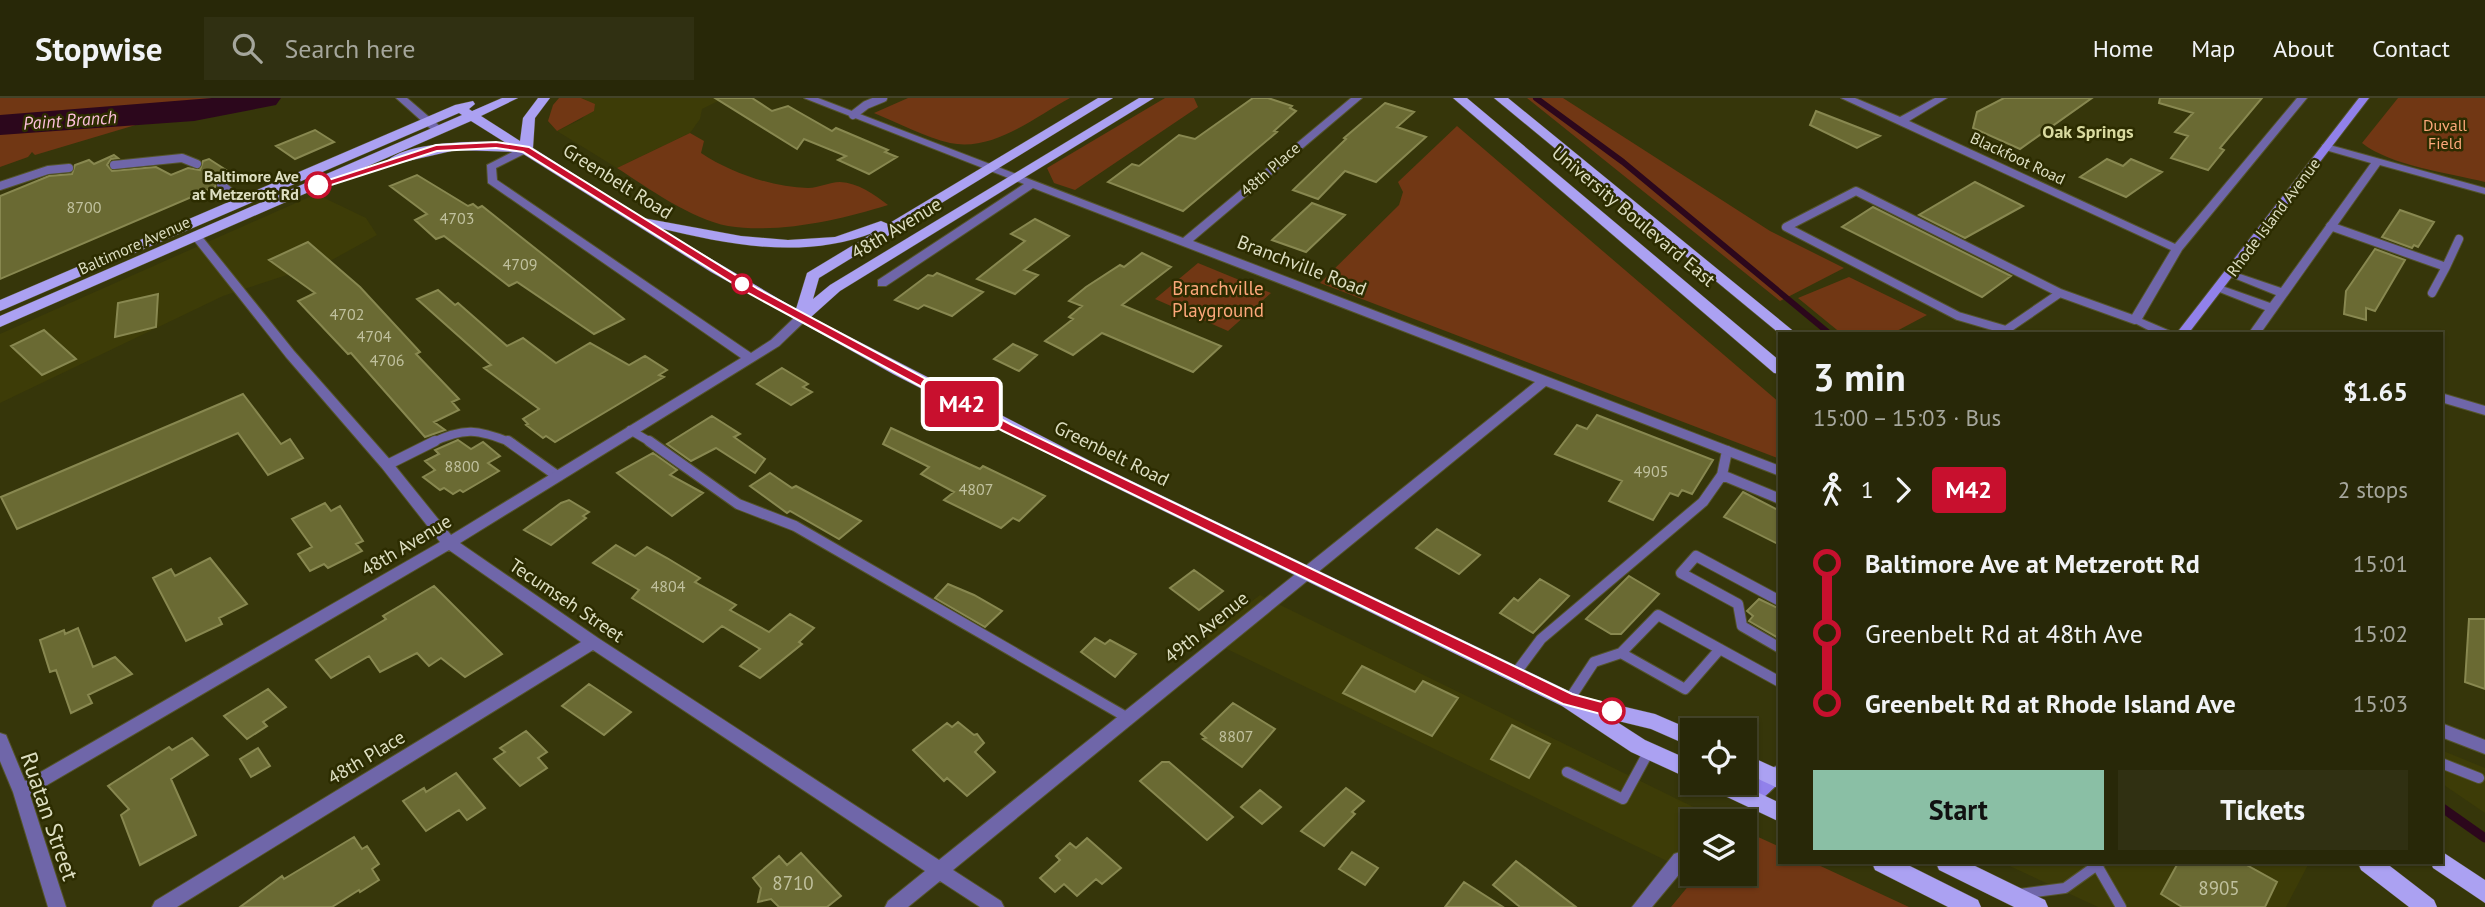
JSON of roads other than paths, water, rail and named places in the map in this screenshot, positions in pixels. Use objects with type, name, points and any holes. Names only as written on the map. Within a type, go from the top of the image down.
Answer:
[{"type":"main road","name":"Baltimore Avenue","points":[[0,306],[482,98]]},
{"type":"main road","name":"Baltimore Avenue","points":[[0,322],[512,98]]},
{"type":"main road","points":[[296,193],[436,148],[496,145],[526,149],[529,118],[544,98]]},
{"type":"main road","name":"48th Avenue","points":[[801,318],[812,276],[1107,98]]},
{"type":"main road","name":"48th Avenue","points":[[801,318],[835,288],[1148,98]]},
{"type":"main road","name":"University Boulevard East","points":[[1459,98],[1778,367]]},
{"type":"main road","name":"University Boulevard East","points":[[1500,98],[1787,332]]},
{"type":"main road","name":"Greenbelt Road","points":[[459,108],[801,318],[1008,428],[1569,700],[1649,751],[1680,765]]},
{"type":"main road","points":[[632,216],[717,236],[785,244],[836,241],[917,212]]},
{"type":"main road","points":[[1569,700],[1655,722],[1680,733]]},
{"type":"main road","points":[[1757,768],[1778,776]]},
{"type":"main road","points":[[1741,795],[1778,812]]},
{"type":"main road","points":[[2443,862],[2485,893]]},
{"type":"main road","points":[[1885,864],[1970,907]]},
{"type":"main road","points":[[1949,864],[2037,907]]},
{"type":"main road","points":[[2370,864],[2426,907]]},
{"type":"street","points":[[401,98],[438,131]]},
{"type":"street","name":"48th Place","points":[[1185,242],[1357,98]]},
{"type":"street","name":"Blackfoot Road","points":[[1846,98],[2177,249]]},
{"type":"street","points":[[1901,121],[1942,98]]},
{"type":"street","points":[[2162,332],[2135,320],[2177,249],[2302,98]]},
{"type":"street","name":"Rhode Island Avenue","points":[[2184,332],[2364,98]]},
{"type":"street","name":"Branchville Road","points":[[810,99],[1778,470]]},
{"type":"street","points":[[2326,148],[2485,191]]},
{"type":"street","points":[[526,149],[491,167],[492,181],[750,358]]},
{"type":"street","points":[[2255,332],[2377,162]]},
{"type":"street","name":"48th Avenue","points":[[882,283],[1032,184]]},
{"type":"street","name":"Tecumseh Street","points":[[196,236],[290,354],[387,465],[449,543],[593,642],[995,907]]},
{"type":"street","points":[[2230,274],[2282,293]]},
{"type":"street","points":[[2218,289],[2271,308]]},
{"type":"street","name":"48th Avenue","points":[[21,792],[449,543],[750,358],[775,342],[801,318]]},
{"type":"street","name":"49th Avenue","points":[[894,907],[1545,380]]},
{"type":"street","points":[[2443,398],[2485,411]]},
{"type":"street","name":"48th Place","points":[[161,907],[593,642]]},
{"type":"street","points":[[2443,731],[2485,747]]},
{"type":"street","name":"Ruatan Street","points":[[0,740],[21,792],[57,907]]},
{"type":"street","points":[[1749,799],[1778,776]]},
{"type":"street","points":[[1641,907],[1680,860]]},
{"type":"lane","points":[[853,115],[866,105],[883,98]]},
{"type":"lane","points":[[114,164],[182,159],[197,164]]},
{"type":"lane","points":[[0,186],[48,170],[69,168]]},
{"type":"lane","points":[[221,184],[241,202]]},
{"type":"lane","points":[[2060,293],[2006,330],[1958,316],[1786,227],[1856,191],[2060,293],[2135,320]]},
{"type":"lane","points":[[2330,226],[2446,267]]},
{"type":"lane","points":[[2432,293],[2459,239]]},
{"type":"lane","points":[[630,430],[676,458],[738,504],[813,536],[1128,718]]},
{"type":"lane","points":[[387,465],[456,431],[490,434],[512,443],[556,475]]},
{"type":"lane","points":[[1515,674],[1541,639],[1703,502],[1722,475],[1727,451]]},
{"type":"lane","points":[[1722,475],[1778,498]]},
{"type":"lane","points":[[1778,600],[1696,556],[1681,573],[1738,604],[1742,626],[1778,647]]},
{"type":"lane","points":[[1569,700],[1594,662],[1621,653],[1658,615],[1778,681]]},
{"type":"lane","points":[[1621,653],[1685,689],[1720,649]]},
{"type":"lane","points":[[1567,772],[1623,799],[1649,751]]},
{"type":"lane","points":[[2443,764],[2479,778]]},
{"type":"lane","points":[[2013,896],[2065,888],[2099,865],[2122,907]]},
{"type":"waterway","name":"Paint Branch","points":[[0,125],[194,111],[265,98]]},
{"type":"waterway","points":[[1536,98],[1623,162],[1828,332]]},
{"type":"waterway","points":[[2443,808],[2485,838]]},
{"type":"place","name":"Baltimore Ave at Metzerott Rd","points":[[318,185]]},
{"type":"district","name":"Oak Springs","points":[[2088,131]]},
{"type":"park label","name":"Duvall Field","points":[[2445,134]]},
{"type":"park label","name":"Branchville Playground","points":[[1218,299]]}]
